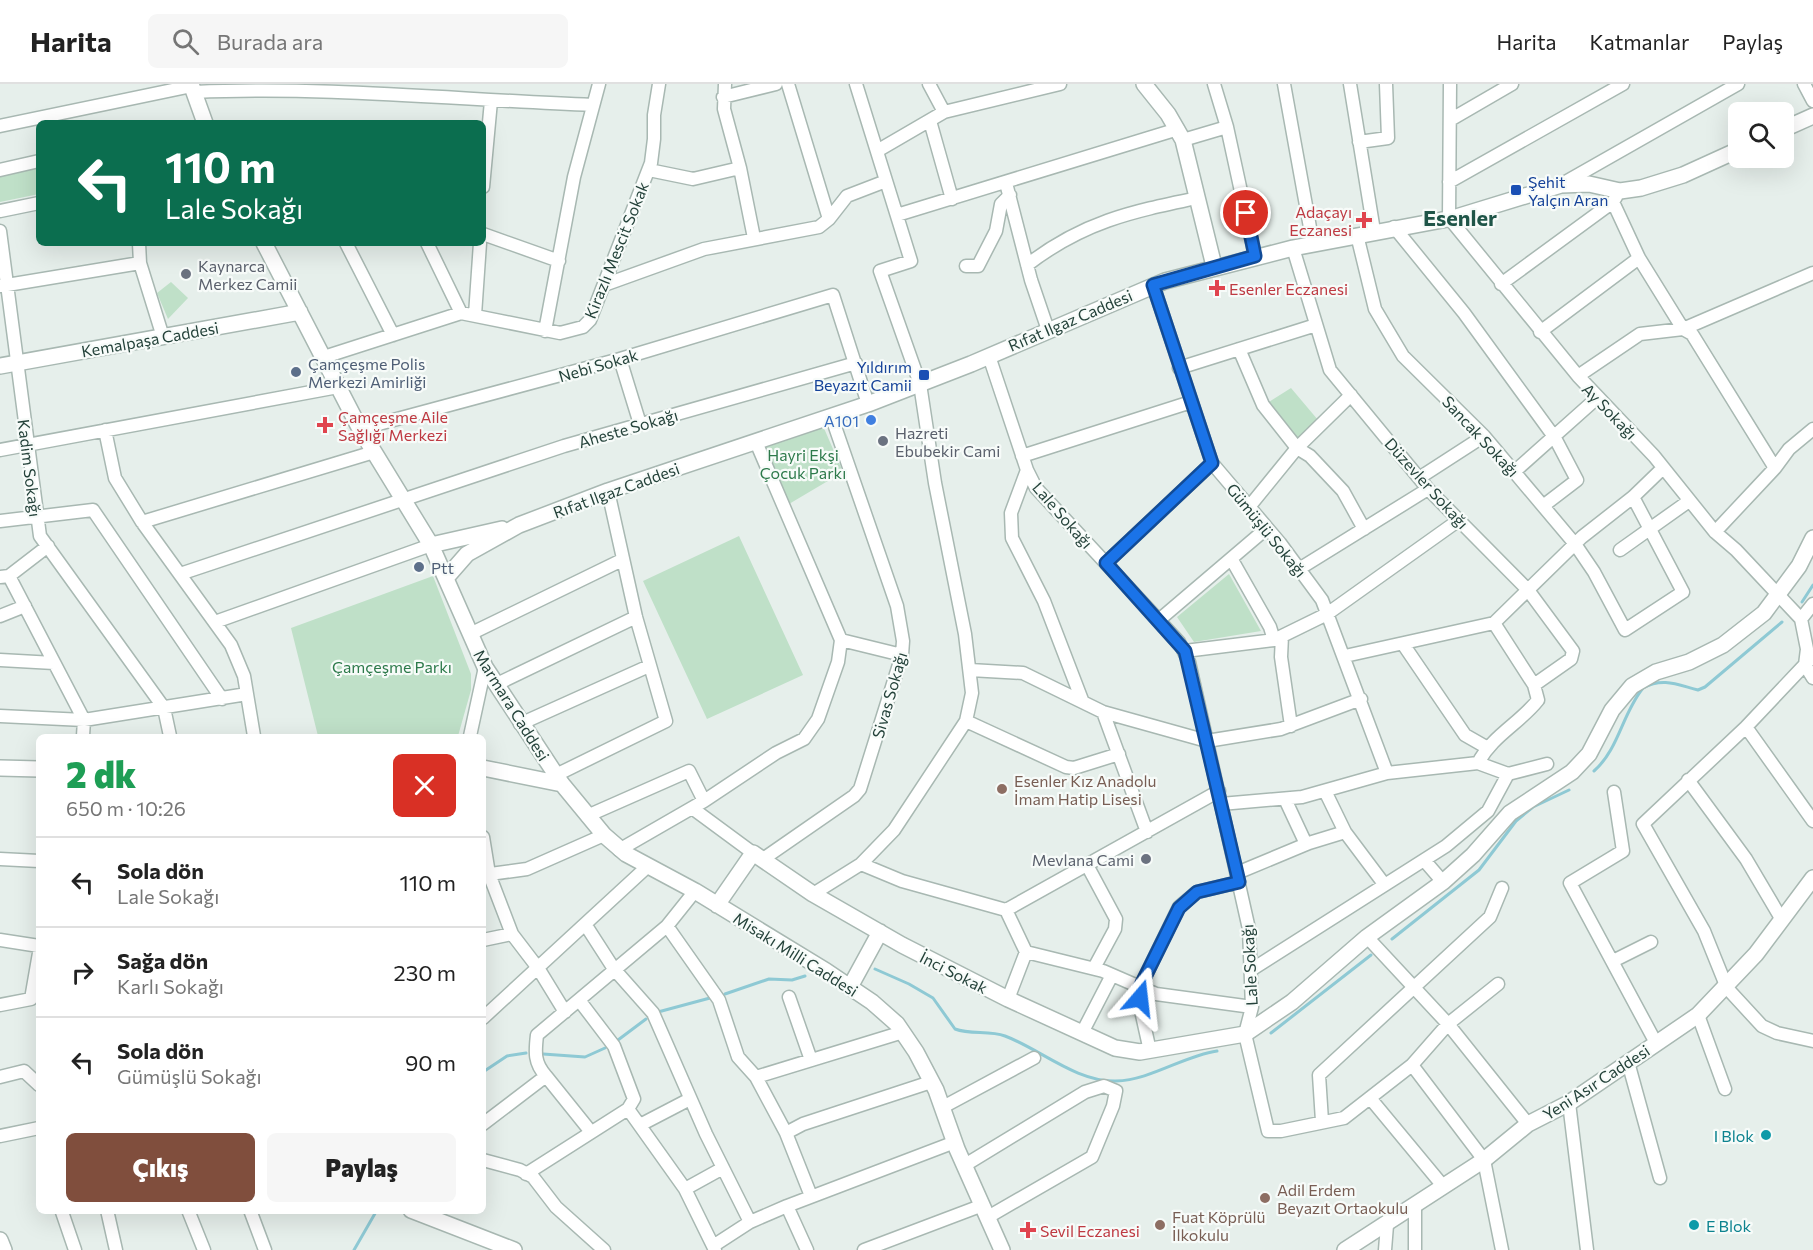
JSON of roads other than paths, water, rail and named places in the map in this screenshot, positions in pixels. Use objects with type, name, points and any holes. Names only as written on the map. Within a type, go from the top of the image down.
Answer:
[{"type":"street","points":[[545,331],[574,177],[592,105],[600,84]]},
{"type":"street","name":"Kirazlı Mescit Sokak","points":[[324,357],[461,313],[561,333],[583,327],[590,320],[648,170],[653,152],[654,115],[659,84]]},
{"type":"street","points":[[725,84],[723,98],[754,238]]},
{"type":"street","points":[[723,98],[776,84]]},
{"type":"street","points":[[788,84],[829,219]]},
{"type":"street","points":[[813,894],[861,864],[894,830],[966,721],[972,693],[970,670],[920,384],[880,271],[911,261],[856,84]]},
{"type":"street","points":[[928,84],[944,112]]},
{"type":"street","points":[[877,151],[944,112],[1020,88],[1060,84]]},
{"type":"street","points":[[1144,84],[1180,134],[1214,266]]},
{"type":"street","points":[[1214,84],[1227,127],[1255,256]]},
{"type":"street","points":[[1284,84],[1313,244]]},
{"type":"street","points":[[1350,84],[1374,231]]},
{"type":"street","points":[[1359,142],[1388,138],[1386,84]]},
{"type":"street","points":[[1449,218],[1450,84]]},
{"type":"street","points":[[1450,120],[1512,84]]},
{"type":"street","points":[[1449,182],[1623,84]]},
{"type":"street","points":[[1561,185],[1738,84]]},
{"type":"street","points":[[1804,84],[1813,101]]},
{"type":"street","points":[[0,126],[193,87],[240,90],[326,88],[491,101],[592,105]]},
{"type":"street","points":[[193,87],[201,120]]},
{"type":"street","points":[[486,146],[491,101]]},
{"type":"street","points":[[1794,125],[1813,116]]},
{"type":"street","points":[[930,121],[952,199]]},
{"type":"street","points":[[897,215],[1180,134],[1227,127]]},
{"type":"street","name":"Rıfat Ilgaz Caddesi","points":[[431,545],[519,525],[608,491],[832,418],[989,356],[1153,285],[1214,266],[1374,231],[1449,218],[1561,185],[1589,184],[1617,197],[1660,183],[1728,154]]},
{"type":"street","points":[[0,170],[36,162]]},
{"type":"street","points":[[648,170],[693,179],[740,168]]},
{"type":"street","points":[[604,285],[704,249],[819,227],[829,219],[847,196],[886,181]]},
{"type":"street","points":[[1006,183],[1027,265],[1048,330]]},
{"type":"street","points":[[966,266],[978,266],[996,231],[1001,204],[1010,195]]},
{"type":"street","points":[[1501,284],[1617,197],[1639,258],[1683,329],[1692,334],[1775,468]]},
{"type":"street","points":[[1027,265],[1053,245],[1106,220],[1128,212],[1197,198]]},
{"type":"street","points":[[0,211],[36,204]]},
{"type":"street","name":"Ay Sokağı","points":[[1449,218],[1540,332],[1597,398],[1663,468],[1715,532],[1807,621]]},
{"type":"street","points":[[1394,227],[1464,313],[1555,438],[1576,480],[1543,506]]},
{"type":"street","name":"Kadim Sokağı","points":[[0,231],[3,286],[40,536],[164,708],[170,734]]},
{"type":"street","points":[[486,235],[559,261]]},
{"type":"street","name":"Sancak Sokağı","points":[[1358,235],[1375,309],[1403,356],[1484,436],[1575,544],[1594,572],[1625,630],[1683,592],[1650,529]]},
{"type":"street","points":[[139,246],[140,263],[163,337]]},
{"type":"street","name":"Marmara Caddesi","points":[[266,246],[360,429],[431,545],[485,667],[520,724],[559,780]]},
{"type":"street","points":[[348,246],[393,335]]},
{"type":"street","points":[[428,246],[461,313]]},
{"type":"street","points":[[475,315],[480,246]]},
{"type":"street","name":"Düzevler Sokağı","points":[[1293,248],[1330,370],[1428,489],[1528,590],[1573,651],[1571,659],[1534,685]]},
{"type":"street","points":[[1540,332],[1639,258]]},
{"type":"street","points":[[3,286],[140,263]]},
{"type":"street","points":[[1578,376],[1640,334],[1683,329],[1813,273]]},
{"type":"street","name":"Gümüşlü Sokağı","points":[[1153,285],[1212,463],[1267,528],[1322,600],[1387,772]]},
{"type":"street","name":"Nebi Sokak","points":[[360,429],[620,359],[834,295],[856,363]]},
{"type":"street","name":"Kemalpaşa Caddesi","points":[[0,366],[300,312]]},
{"type":"street","points":[[1179,368],[1316,325]]},
{"type":"street","points":[[1239,350],[1263,405],[1297,448],[1310,456],[1343,491],[1364,529]]},
{"type":"street","name":"Lale Sokağı","points":[[989,356],[1022,456],[1036,488],[1185,651],[1250,929],[1252,1007],[1245,1034]]},
{"type":"street","points":[[620,359],[640,424]]},
{"type":"street","points":[[856,363],[868,404]]},
{"type":"street","name":"Aheste Sokağı","points":[[180,574],[403,499],[640,424],[856,363]]},
{"type":"street","points":[[0,450],[338,387]]},
{"type":"street","points":[[1249,507],[1297,448],[1351,395]]},
{"type":"street","points":[[1514,472],[1555,438],[1597,398]]},
{"type":"street","points":[[1022,456],[1191,402]]},
{"type":"street","name":"Sivas Sokağı","points":[[717,904],[758,856],[854,796],[860,789],[902,655],[903,641],[897,606],[832,418]]},
{"type":"street","points":[[1715,532],[1775,468],[1795,443],[1813,429]]},
{"type":"street","points":[[105,430],[115,478],[142,522],[231,645],[244,676],[254,734]]},
{"type":"street","points":[[1419,478],[1484,436]]},
{"type":"street","points":[[619,850],[704,801],[776,753],[804,739],[811,732],[838,662],[841,640],[756,442]]},
{"type":"street","points":[[142,522],[374,452]]},
{"type":"street","points":[[1106,563],[1212,463]]},
{"type":"street","points":[[1345,656],[1494,623],[1575,544],[1633,497],[1663,468]]},
{"type":"street","points":[[1027,470],[1011,513],[1012,538],[1044,601],[1082,700]]},
{"type":"street","points":[[1299,569],[1428,489]]},
{"type":"street","points":[[486,768],[559,780],[666,721],[636,617],[608,491]]},
{"type":"street","points":[[1633,497],[1650,529]]},
{"type":"street","points":[[1620,550],[1689,501]]},
{"type":"street","points":[[0,520],[93,510],[222,699]]},
{"type":"street","points":[[1185,651],[1278,638],[1328,614],[1459,520]]},
{"type":"street","name":"Rıfat Ilgaz Caddesi","points":[[446,578],[467,554],[519,525]]},
{"type":"street","points":[[1159,620],[1267,528]]},
{"type":"street","points":[[1498,984],[1448,1024],[1412,1065],[1344,1118],[1322,1120],[1281,1131],[1268,1131],[1245,1034],[1292,1002],[1367,937],[1443,882],[1473,855],[1510,813],[1535,794],[1572,772],[1589,754],[1612,710],[1632,686],[1656,672],[1698,658],[1723,645],[1764,613],[1779,596],[1813,538]]},
{"type":"street","points":[[215,622],[431,545]]},
{"type":"street","points":[[48,546],[5,577],[25,606],[84,720],[83,734]]},
{"type":"street","points":[[470,634],[622,560]]},
{"type":"street","points":[[1232,560],[1278,638],[1291,726]]},
{"type":"street","points":[[1813,604],[1807,621],[1807,649],[1813,678]]},
{"type":"street","points":[[0,616],[25,606]]},
{"type":"street","points":[[497,684],[636,617]]},
{"type":"street","points":[[1478,763],[1486,747],[1538,700],[1534,685],[1494,623]]},
{"type":"street","points":[[841,640],[902,655]]},
{"type":"street","points":[[1403,644],[1465,735],[1486,747]]},
{"type":"street","points":[[0,660],[54,663]]},
{"type":"street","points":[[1809,660],[1746,727],[1643,824],[1704,931],[1727,988],[1762,1026],[1777,1034],[1813,1041]]},
{"type":"street","points":[[520,724],[649,666]]},
{"type":"street","points":[[470,734],[485,667]]},
{"type":"street","points":[[970,670],[1023,673],[1103,712],[1207,741],[1291,726],[1361,699]]},
{"type":"street","points":[[0,716],[84,720],[247,694]]},
{"type":"street","points":[[1103,712],[1147,832]]},
{"type":"street","points":[[966,721],[1066,767],[1074,768],[1119,754]]},
{"type":"street","points":[[1746,727],[1813,821]]},
{"type":"street","points":[[861,864],[902,881],[1006,910],[1147,832],[1220,798],[1302,797],[1387,772],[1478,763],[1508,774],[1547,764]]},
{"type":"street","points":[[0,768],[36,770]]},
{"type":"street","points":[[588,816],[689,771],[704,801]]},
{"type":"street","points":[[1251,970],[1446,846],[1488,811],[1508,774]]},
{"type":"street","name":"Misakı Milli Caddesi","points":[[559,780],[619,850],[717,904],[850,987],[879,1007],[903,1032],[943,1107],[964,1165],[1002,1250]]},
{"type":"street","points":[[1688,780],[1746,859],[1782,920]]},
{"type":"street","points":[[1325,790],[1346,832],[1384,884]]},
{"type":"street","points":[[1614,792],[1623,851],[1570,883],[1656,1043]]},
{"type":"street","points":[[1285,799],[1306,844]]},
{"type":"street","name":"İnci Sokak","points":[[692,808],[813,894],[879,932],[1008,999],[1082,1034],[1124,1050],[1150,1051],[1245,1034]]},
{"type":"street","points":[[1150,1051],[1142,1015],[1140,987],[1179,908],[1197,892],[1238,878],[1306,844],[1346,832]]},
{"type":"street","points":[[565,1012],[538,968],[512,934],[486,874],[527,868],[604,835]]},
{"type":"street","points":[[0,859],[36,861]]},
{"type":"street","points":[[1424,860],[1443,882]]},
{"type":"street","points":[[1087,865],[1116,919],[1115,929],[1094,968]]},
{"type":"street","points":[[486,1015],[648,866]]},
{"type":"street","name":"Yeni Asır Caddesi","points":[[1345,1250],[1415,1207],[1484,1160],[1528,1124],[1569,1103],[1698,1015],[1727,988],[1813,878]]},
{"type":"street","points":[[1322,1120],[1319,1075],[1490,917],[1502,888]]},
{"type":"street","points":[[591,1132],[539,1068],[534,1053],[537,1035],[667,927],[695,891]]},
{"type":"street","points":[[1006,910],[1026,952],[1008,999]]},
{"type":"street","points":[[585,924],[614,969],[652,1013],[690,1099],[750,1222]]},
{"type":"street","points":[[667,927],[719,1000],[738,1057],[756,1077],[786,1133],[811,1196]]},
{"type":"street","points":[[850,987],[879,932]]},
{"type":"street","points":[[486,939],[512,934]]},
{"type":"street","points":[[1367,937],[1448,1024],[1528,1124]]},
{"type":"street","points":[[0,940],[36,946]]},
{"type":"street","points":[[1613,961],[1651,942]]},
{"type":"street","points":[[1026,952],[1094,968],[1140,987],[1175,998],[1252,1007]]},
{"type":"street","points":[[0,1005],[31,999],[36,970]]},
{"type":"street","points":[[1082,1034],[1112,975]]},
{"type":"street","points":[[789,997],[811,1060]]},
{"type":"street","points":[[526,1173],[628,1109],[634,1099],[614,1046],[579,1000]]},
{"type":"street","points":[[1698,1015],[1725,1089]]},
{"type":"street","points":[[756,1077],[903,1032]]},
{"type":"street","points":[[943,1107],[1034,1058]]},
{"type":"street","points":[[1628,1062],[1660,1178]]},
{"type":"street","points":[[1412,1065],[1484,1160],[1502,1250]]},
{"type":"street","points":[[0,1077],[24,1071],[36,1082]]},
{"type":"street","points":[[486,1122],[546,1076]]},
{"type":"street","points":[[786,1133],[803,1124],[931,1082]]},
{"type":"street","points":[[864,1250],[894,1245],[986,1211],[1092,1157],[1113,1106],[1116,1091],[1104,1086],[1085,1092],[964,1165]]},
{"type":"street","points":[[1370,1098],[1443,1186]]},
{"type":"street","points":[[640,1125],[690,1099]]},
{"type":"street","points":[[1569,1103],[1587,1250]]},
{"type":"street","points":[[628,1109],[685,1189],[714,1248],[750,1222],[811,1196],[955,1142]]},
{"type":"street","points":[[0,1136],[36,1129]]},
{"type":"street","points":[[486,1161],[533,1177],[556,1207],[604,1250]]},
{"type":"street","points":[[685,1189],[723,1168]]},
{"type":"street","points":[[787,1206],[807,1250]]},
{"type":"street","points":[[1415,1207],[1415,1250]]},
{"type":"street","points":[[63,1214],[75,1250]]},
{"type":"street","points":[[107,1214],[116,1250]]},
{"type":"street","points":[[190,1214],[204,1250]]},
{"type":"street","points":[[252,1214],[265,1250]]},
{"type":"street","points":[[421,1214],[514,1250]]},
{"type":"street","points":[[1385,1250],[1386,1225]]},
{"type":"street","points":[[0,1240],[4,1250]]},
{"type":"waterway","points":[[1802,602],[1813,585]]},
{"type":"waterway","points":[[1594,771],[1615,742],[1630,709],[1643,688],[1664,682],[1698,690],[1705,687],[1782,622]]},
{"type":"waterway","points":[[1392,939],[1479,870],[1516,821],[1533,807],[1569,790]]},
{"type":"waterway","points":[[1271,1033],[1371,955]]},
{"type":"waterway","points":[[875,969],[933,998],[955,1029],[1005,1036],[1073,1071],[1101,1080],[1116,1081],[1142,1077],[1217,1051]]},
{"type":"waterway","points":[[725,994],[769,979],[792,980],[805,976]]},
{"type":"waterway","points":[[658,1012],[710,998]]},
{"type":"waterway","points":[[618,1040],[646,1019]]},
{"type":"waterway","points":[[543,1054],[585,1057],[605,1048]]},
{"type":"waterway","points":[[486,1070],[507,1056],[526,1053]]},
{"type":"waterway","points":[[354,1250],[375,1214]]},
{"type":"place","name":"Şehit Yalçın Aran","points":[[1516,190]]},
{"type":"place","name":"Adaçayı Eczanesi","points":[[1364,220]]},
{"type":"place","name":"Kaynarca Merkez Camii","points":[[186,274]]},
{"type":"place","name":"Esenler Eczanesi","points":[[1217,288]]},
{"type":"place","name":"Çamçeşme Polis Merkezi Amirliği","points":[[296,372]]},
{"type":"place","name":"Yıldırım Beyazıt Camii","points":[[924,375]]},
{"type":"place","name":"A101","points":[[871,420]]},
{"type":"place","name":"Çamçeşme Aile Sağlığı Merkezi","points":[[325,425]]},
{"type":"place","name":"Hazreti Ebubekir Cami","points":[[883,441]]},
{"type":"place","name":"Ptt","points":[[419,567]]},
{"type":"place","name":"Esenler Kız Anadolu İmam Hatip Lisesi","points":[[1002,789]]},
{"type":"place","name":"Mevlana Cami","points":[[1146,859]]},
{"type":"place","name":"I Blok","points":[[1766,1135]]},
{"type":"place","name":"Adil Erdem Beyazıt Ortaokulu","points":[[1265,1198]]},
{"type":"place","name":"Fuat Köprülü İlkokulu","points":[[1160,1225]]},
{"type":"place","name":"E Blok","points":[[1694,1225]]},
{"type":"place","name":"Sevil Eczanesi","points":[[1028,1230]]},
{"type":"district","name":"Esenler","points":[[1460,217]]},
{"type":"park label","name":"Hayri Ekşi Çocuk Parkı","points":[[803,463]]},
{"type":"park label","name":"Çamçeşme Parkı","points":[[392,666]]}]
